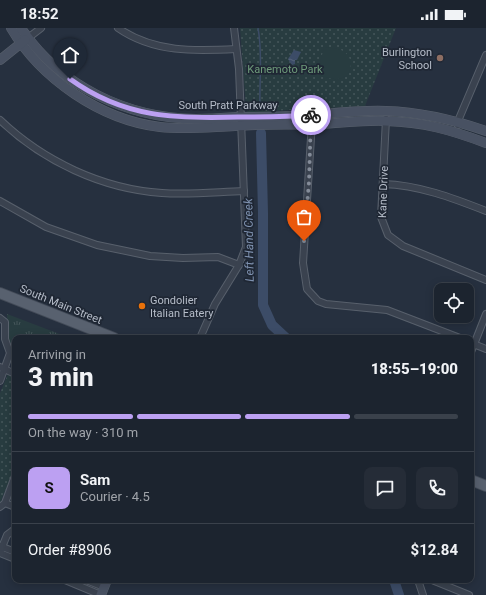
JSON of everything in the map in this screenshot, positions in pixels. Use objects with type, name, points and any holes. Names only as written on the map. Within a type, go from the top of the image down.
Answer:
[{"type":"main road","name":"South Main Street","points":[[0,293],[106,335]]},
{"type":"main road","points":[[474,481],[486,486]]},
{"type":"street","name":"South Pratt Parkway","points":[[11,28],[20,44],[39,64],[76,94],[116,115],[160,127],[198,128],[240,121]]},
{"type":"street","name":"South Pratt Parkway","points":[[21,28],[38,51],[61,73],[80,86],[113,103],[128,108],[171,117],[195,119],[240,121],[386,121],[442,127],[486,143]]},
{"type":"street","points":[[0,60],[41,28]]},
{"type":"street","points":[[118,28],[138,40],[172,49],[194,51],[236,49]]},
{"type":"street","points":[[201,335],[215,304],[239,265],[246,247],[234,28]]},
{"type":"street","points":[[458,132],[458,121],[486,55]]},
{"type":"street","name":"South Pratt Parkway","points":[[312,120],[387,111],[458,121],[486,131]]},
{"type":"street","name":"Kane Drive","points":[[387,111],[381,217],[383,226],[392,239],[403,246],[486,280]]},
{"type":"street","points":[[0,120],[30,145],[46,155],[69,167],[114,184],[160,193],[188,194],[244,191]]},
{"type":"street","points":[[312,120],[303,263],[305,285],[311,296],[326,304],[387,310],[452,335]]},
{"type":"street","points":[[383,184],[436,192],[486,211]]},
{"type":"street","points":[[0,201],[46,227],[97,245],[150,256],[183,258],[218,257],[239,265]]},
{"type":"street","points":[[474,341],[486,314]]},
{"type":"street","points":[[0,381],[2,368],[10,353],[5,339],[3,320]]},
{"type":"street","points":[[474,343],[486,349]]},
{"type":"street","points":[[2,368],[12,373]]},
{"type":"street","points":[[12,483],[2,505],[12,507]]},
{"type":"street","points":[[1,549],[8,535],[12,532]]},
{"type":"street","points":[[1,549],[12,551]]},
{"type":"street","points":[[1,549],[12,557]]},
{"type":"street","points":[[78,583],[103,589]]},
{"type":"street","points":[[92,583],[103,589]]},
{"type":"street","points":[[419,583],[424,595]]},
{"type":"street","points":[[439,583],[469,595]]},
{"type":"green space","name":"Kanemoto Park","points":[[240,28],[396,28],[365,106],[270,111],[266,114],[248,113],[246,109]]},
{"type":"green space","points":[[324,47],[339,49],[347,54],[351,67],[347,75],[343,78],[336,79],[320,75],[318,71]]},
{"type":"green space","points":[[7,314],[62,335],[12,335],[12,347],[8,340]]},
{"type":"green space","points":[[8,374],[12,376],[12,474],[0,503],[0,393]]},
{"type":"water","points":[[294,50],[301,52],[297,60],[295,60],[295,64],[292,65],[288,59]]},
{"type":"waterway","points":[[258,28],[261,58],[260,108]]},
{"type":"waterway","name":"Left Hand Creek","points":[[261,133],[263,305],[272,325],[283,335]]},
{"type":"waterway","name":"Left Hand Creek","points":[[395,583],[399,595]]},
{"type":"way so far","points":[[304,241],[309,182],[311,115]]},
{"type":"place","name":"Burlington School","points":[[440,58]]},
{"type":"place","name":"Gondolier Italian Eatery","points":[[142,306]]},
{"type":"route","points":[[70,79],[80,86],[113,103],[144,112],[171,117],[195,119],[240,117],[266,118],[311,115]]}]
